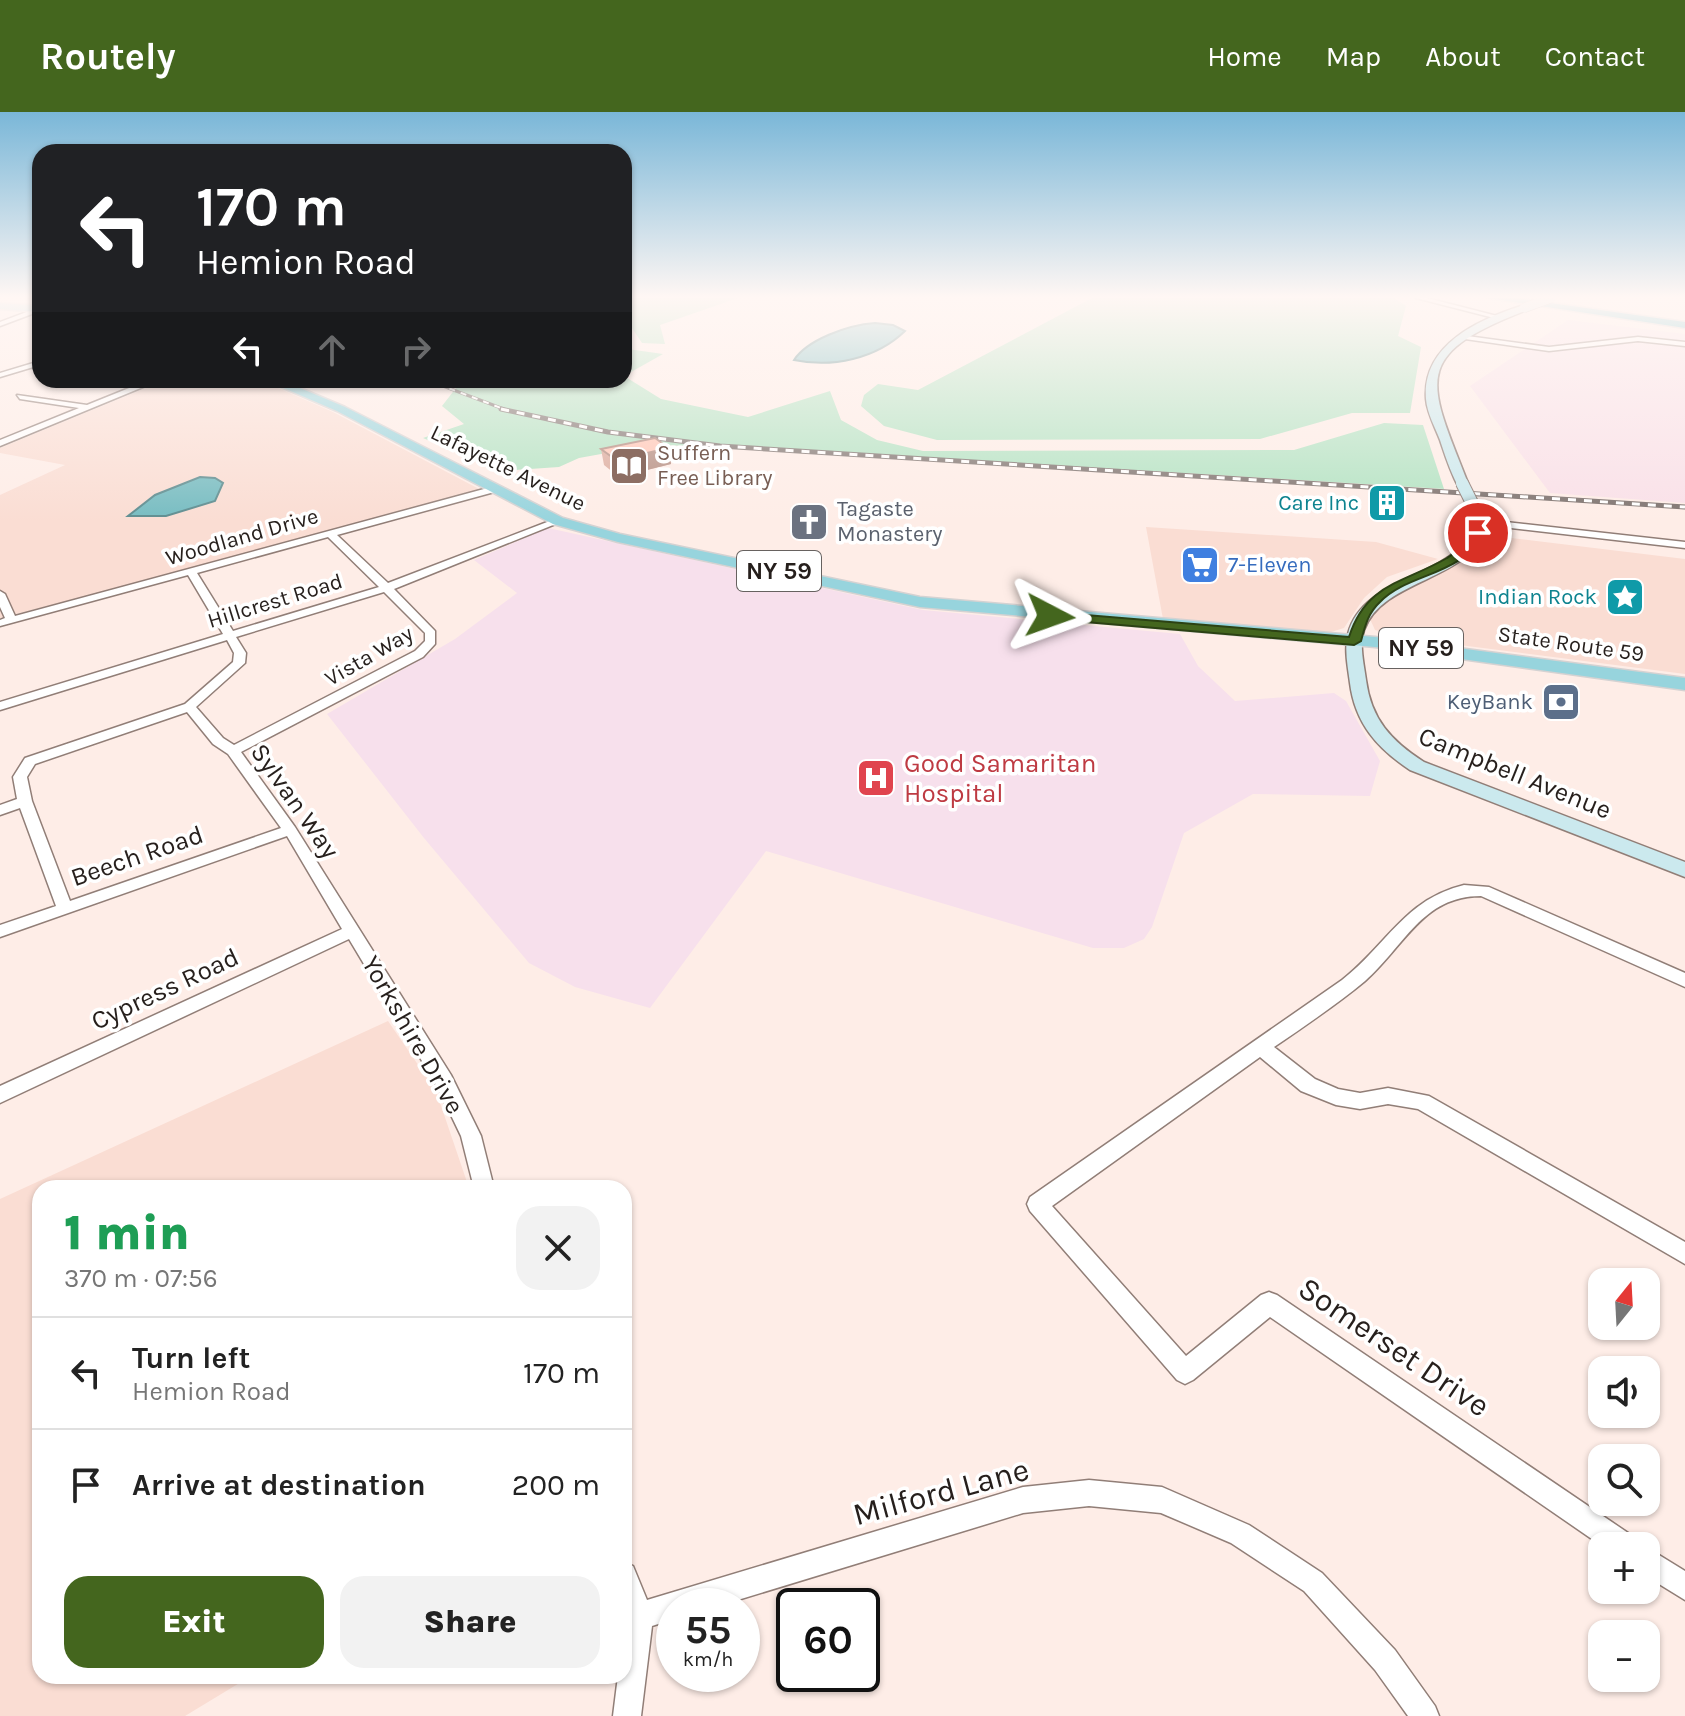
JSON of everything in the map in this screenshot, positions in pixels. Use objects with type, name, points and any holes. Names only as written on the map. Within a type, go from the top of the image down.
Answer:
[{"type":"main road","name":"Lafayette Avenue","points":[[290,388],[341,409],[558,521],[618,538],[920,602],[1354,641]]},
{"type":"main road","name":"State Route 59","points":[[1354,641],[1685,684]]},
{"type":"street","points":[[1354,641],[1362,617],[1377,597],[1464,552],[1478,533],[1479,522],[1429,390],[1433,373]]},
{"type":"street","points":[[0,443],[136,388]]},
{"type":"street","points":[[20,397],[89,407]]},
{"type":"street","points":[[0,430],[22,434]]},
{"type":"street","name":"Woodland Drive","points":[[5,622],[495,489]]},
{"type":"street","name":"Hillcrest Road","points":[[0,706],[386,588],[558,521]]},
{"type":"street","points":[[1479,522],[1685,543]]},
{"type":"street","name":"Vista Way","points":[[233,751],[419,654],[431,642],[431,633],[329,533]]},
{"type":"street","points":[[64,906],[25,801],[20,777],[30,761],[189,707],[239,663],[240,653],[191,572]]},
{"type":"street","points":[[0,594],[5,622]]},
{"type":"street","name":"Campbell Avenue","points":[[1354,641],[1360,702],[1369,725],[1383,742],[1400,755],[1417,766],[1685,870]]},
{"type":"street","name":"Sylvan Way","points":[[189,707],[218,741],[233,751],[290,830],[352,931]]},
{"type":"street","points":[[0,810],[25,801]]},
{"type":"street","name":"Beech Road","points":[[0,931],[64,906],[290,830]]},
{"type":"street","name":"Somerset Drive","points":[[1604,1532],[1269,1303],[1185,1372],[1037,1204],[1332,997],[1374,962],[1419,913],[1442,895],[1463,889],[1483,891],[1685,980]]},
{"type":"street","name":"Cypress Road","points":[[0,1095],[352,931]]},
{"type":"street","name":"Yorkshire Drive","points":[[352,931],[444,1081],[471,1136],[482,1180]]},
{"type":"street","points":[[1261,1047],[1308,1085],[1336,1097],[1360,1101],[1388,1096],[1422,1102],[1685,1254]]},
{"type":"street","name":"Milford Lane","points":[[640,1616],[1023,1500],[1089,1493],[1162,1500],[1240,1534],[1313,1582],[1385,1660],[1425,1716]]},
{"type":"street","points":[[1660,1570],[1685,1587]]},
{"type":"street","points":[[632,1596],[640,1616],[632,1678]]},
{"type":"street","points":[[627,1716],[631,1684]]},
{"type":"shaded area","points":[[1490,373],[1685,373],[1685,503],[1550,493],[1470,386]]},
{"type":"shaded area","points":[[146,388],[278,388],[333,412],[481,490],[313,539],[0,618],[0,495],[65,465],[0,453],[0,448]]},
{"type":"shaded area","points":[[1146,527],[1376,542],[1438,559],[1387,577],[1364,598],[1344,628],[1321,635],[1163,619]]},
{"type":"shaded area","name":"Good Samaritan Hospital","points":[[548,528],[923,610],[1180,634],[1198,666],[1235,701],[1334,693],[1346,701],[1380,761],[1370,796],[1253,794],[1184,833],[1152,927],[1144,939],[1124,948],[1093,948],[766,851],[650,1008],[575,987],[529,963],[424,838],[327,714],[455,639],[517,593],[474,560]]},
{"type":"shaded area","name":"Indian Rock","points":[[1486,535],[1685,559],[1685,674],[1405,638],[1375,630],[1370,619],[1384,600],[1416,581],[1457,565],[1482,548]]},
{"type":"shaded area","points":[[388,1021],[436,1091],[466,1180],[41,1180]]},
{"type":"shaded area","points":[[32,1184],[32,1684],[238,1684],[185,1716],[0,1716],[0,1199]]},
{"type":"green space","points":[[950,373],[1417,373],[1410,413],[1352,413],[1260,439],[937,440],[884,426],[861,406],[864,395],[878,384],[918,390]]},
{"type":"green space","points":[[632,381],[661,399],[748,417],[830,391],[841,420],[877,440],[923,451],[1294,450],[1384,423],[1423,425],[1444,489],[775,448],[651,445],[579,458],[559,467],[499,471],[423,438],[464,424],[442,406],[456,388],[632,388]]},
{"type":"water","points":[[200,477],[215,478],[223,483],[215,501],[166,516],[128,516],[155,495]]},
{"type":"building","points":[[655,438],[669,448],[616,460],[601,449]]},
{"type":"railway","points":[[448,388],[507,410]]},
{"type":"railway","points":[[501,409],[507,410]]},
{"type":"railway","points":[[507,410],[608,432],[720,446],[1685,507]]},
{"type":"place","name":"Suffern Free Library","points":[[629,466]]},
{"type":"place","name":"Care Inc","points":[[1387,503]]},
{"type":"place","name":"Tagaste Monastery","points":[[809,522]]},
{"type":"place","name":"7-Eleven","points":[[1200,565]]},
{"type":"place","name":"Indian Rock","points":[[1625,597]]},
{"type":"place","name":"KeyBank","points":[[1561,702]]},
{"type":"place","name":"Good Samaritan Hospital","points":[[876,778]]},
{"type":"route","points":[[1050,616],[1354,641],[1362,617],[1377,597],[1453,560],[1472,544],[1478,533]]}]
